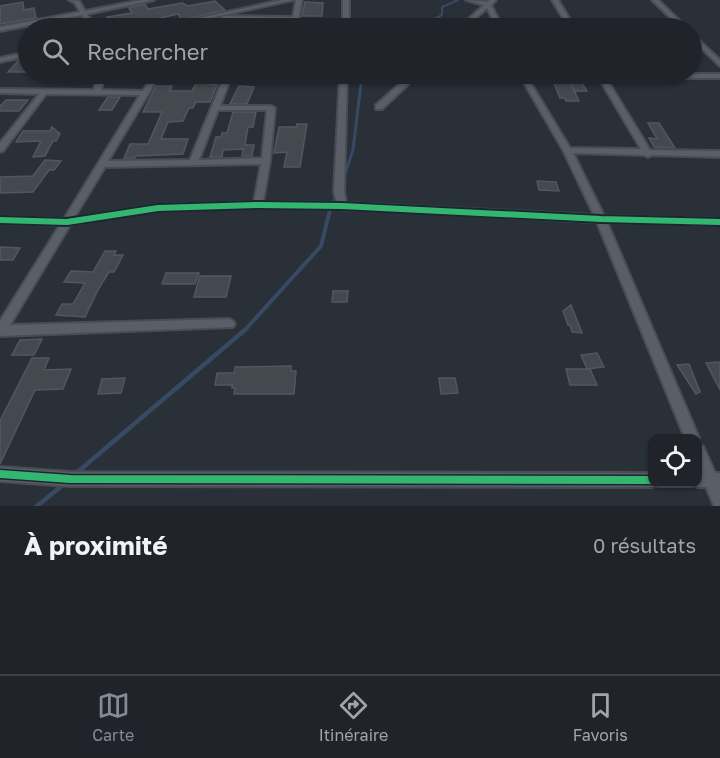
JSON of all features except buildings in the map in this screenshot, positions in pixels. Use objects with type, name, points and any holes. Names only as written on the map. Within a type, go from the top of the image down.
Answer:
[{"type":"street","points":[[72,0],[77,2],[86,18]]},
{"type":"street","points":[[56,18],[151,0]]},
{"type":"street","points":[[243,0],[252,8]]},
{"type":"street","points":[[208,18],[290,0]]},
{"type":"street","points":[[296,18],[299,0]]},
{"type":"street","points":[[346,0],[346,18]]},
{"type":"street","points":[[469,0],[491,2]]},
{"type":"street","points":[[555,0],[566,18]]},
{"type":"street","points":[[656,0],[674,18]]},
{"type":"street","points":[[473,18],[491,2]]},
{"type":"street","points":[[491,2],[497,18]]},
{"type":"street","points":[[0,29],[18,25]]},
{"type":"street","points":[[702,46],[720,64]]},
{"type":"street","points":[[0,60],[18,56]]},
{"type":"street","points":[[702,76],[720,76]]},
{"type":"street","points":[[97,93],[99,84]]},
{"type":"street","points":[[0,331],[151,84]]},
{"type":"street","points":[[194,161],[225,84]]},
{"type":"street","points":[[342,206],[339,192],[344,84]]},
{"type":"street","points":[[379,107],[404,84]]},
{"type":"street","points":[[528,84],[567,150],[601,219],[690,434]]},
{"type":"street","points":[[606,84],[648,154]]},
{"type":"street","points":[[0,91],[146,93]]},
{"type":"street","points":[[2,144],[44,92]]},
{"type":"street","points":[[215,108],[271,108],[266,160],[258,205]]},
{"type":"street","points":[[567,150],[648,154],[720,154]]},
{"type":"street","points":[[103,164],[266,160]]},
{"type":"street","points":[[0,220],[67,222],[158,208],[258,205],[342,206],[601,219],[720,222]]},
{"type":"street","points":[[0,331],[229,324]]},
{"type":"street","points":[[702,462],[720,503]]},
{"type":"street","points":[[0,474],[70,479],[648,480]]},
{"type":"waterway","points":[[436,18],[442,15],[442,7],[458,0]]},
{"type":"waterway","points":[[343,180],[353,150],[361,84]]},
{"type":"waterway","points":[[246,329],[321,246],[331,206],[338,195]]},
{"type":"waterway","points":[[74,475],[246,329]]},
{"type":"waterway","points":[[37,506],[64,484]]},
{"type":"cycle path","points":[[0,220],[67,222],[158,208],[258,205],[342,206],[601,219],[720,222]]},
{"type":"cycle path","points":[[0,474],[70,479],[648,480]]}]
